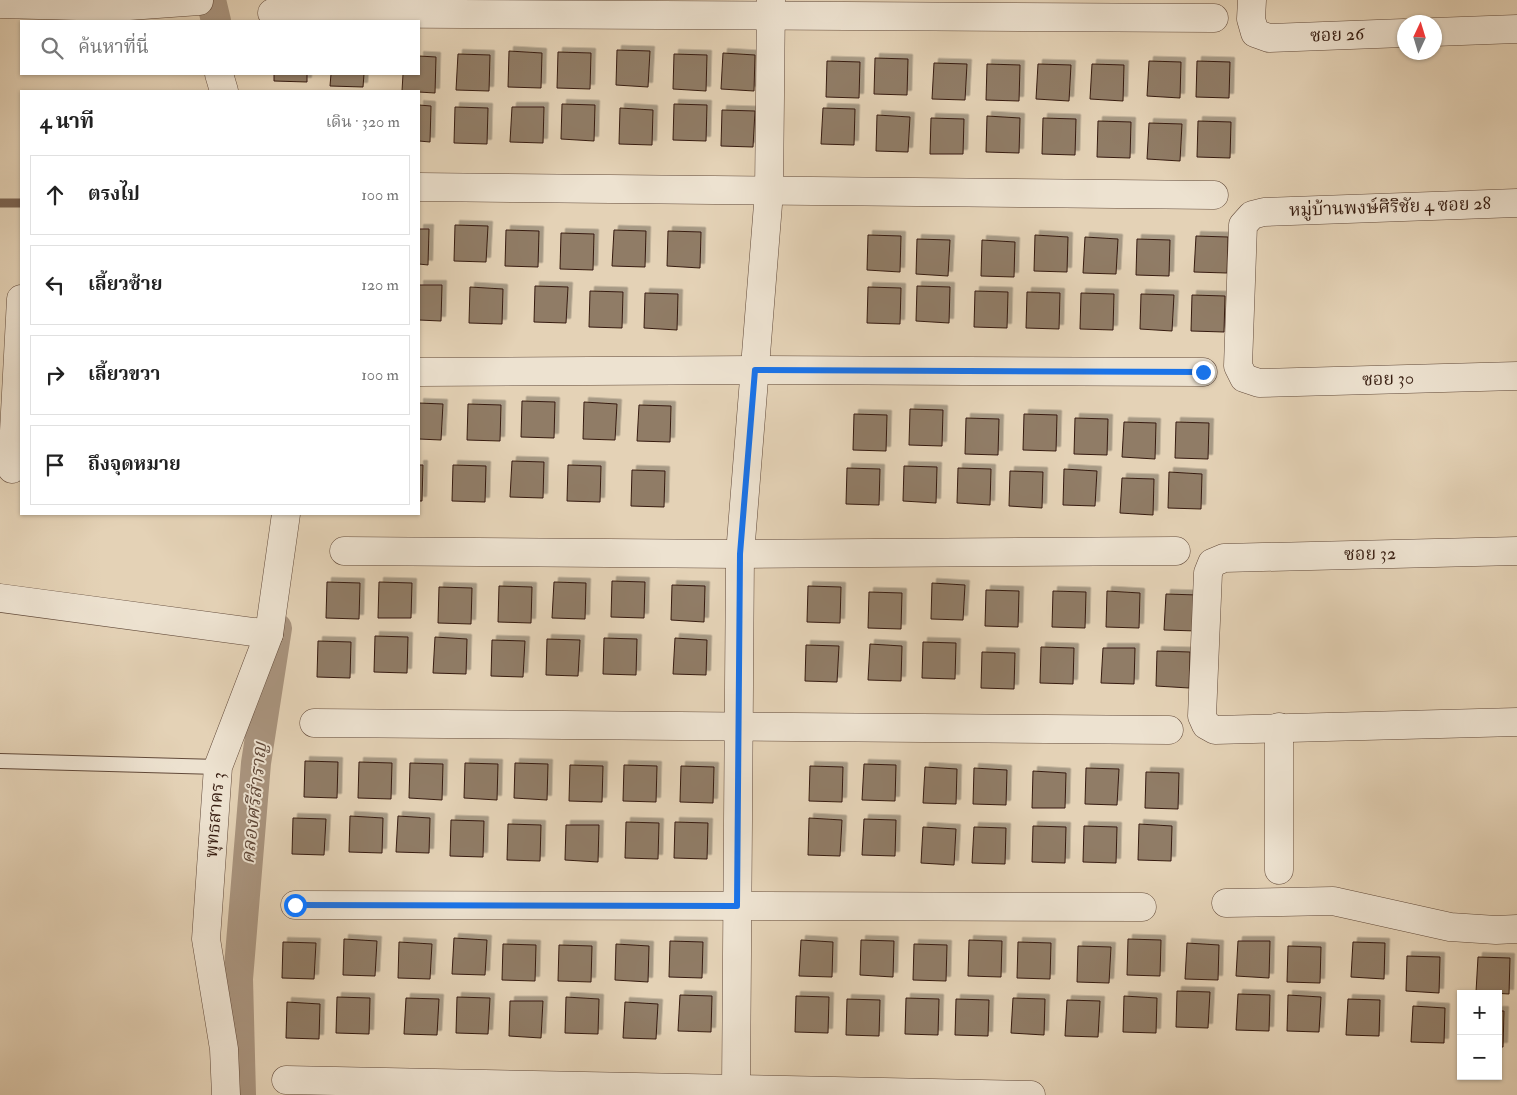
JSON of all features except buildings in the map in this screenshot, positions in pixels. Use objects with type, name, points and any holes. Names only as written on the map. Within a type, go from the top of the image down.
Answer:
[{"type":"street","name":"ซอย 26","points":[[1252,0],[1251,19],[1255,33],[1269,38],[1397,33]]},
{"type":"street","points":[[0,4],[201,8]]},
{"type":"street","points":[[736,1089],[740,554],[769,192],[771,8]]},
{"type":"street","points":[[272,13],[771,8],[1214,18]]},
{"type":"street","points":[[1442,32],[1517,28]]},
{"type":"street","points":[[219,75],[224,90]]},
{"type":"street","points":[[420,188],[1214,195]]},
{"type":"street","name":"หมู่บ้านพงษ์ศิริชัย 4 ซอย 28","points":[[1259,383],[1244,378],[1238,366],[1243,225],[1252,215],[1264,212],[1517,202]]},
{"type":"street","points":[[12,469],[20,318]]},
{"type":"street","points":[[420,372],[755,370],[1203,372]]},
{"type":"street","name":"ซอย 30","points":[[1259,383],[1517,376]]},
{"type":"street","name":"พุทธสาคร 3","points":[[226,1095],[224,1049],[206,939],[218,767],[269,634],[286,515]]},
{"type":"street","points":[[344,551],[740,554],[1176,551]]},
{"type":"street","name":"ซอย 32","points":[[1280,727],[1215,730],[1206,725],[1202,716],[1208,573],[1212,563],[1224,558],[1517,551]]},
{"type":"street","points":[[0,598],[269,634]]},
{"type":"street","points":[[1279,870],[1280,727],[1517,722]]},
{"type":"street","points":[[314,723],[738,728],[1169,730]]},
{"type":"street","points":[[1226,903],[1333,902],[1450,927],[1496,930],[1517,929]]},
{"type":"street","points":[[295,905],[1142,907]]},
{"type":"street","points":[[286,1080],[1031,1095]]},
{"type":"lane","points":[[0,761],[218,767]]},
{"type":"waterway","name":"คลองศรีสำราญ","points":[[211,0],[216,20]]},
{"type":"waterway","points":[[0,203],[20,203]]},
{"type":"waterway","name":"คลองศรีสำราญ","points":[[241,1095],[238,979],[256,763],[277,628]]},
{"type":"route","points":[[295,905],[737,906],[740,554],[755,370],[1203,372]]}]
